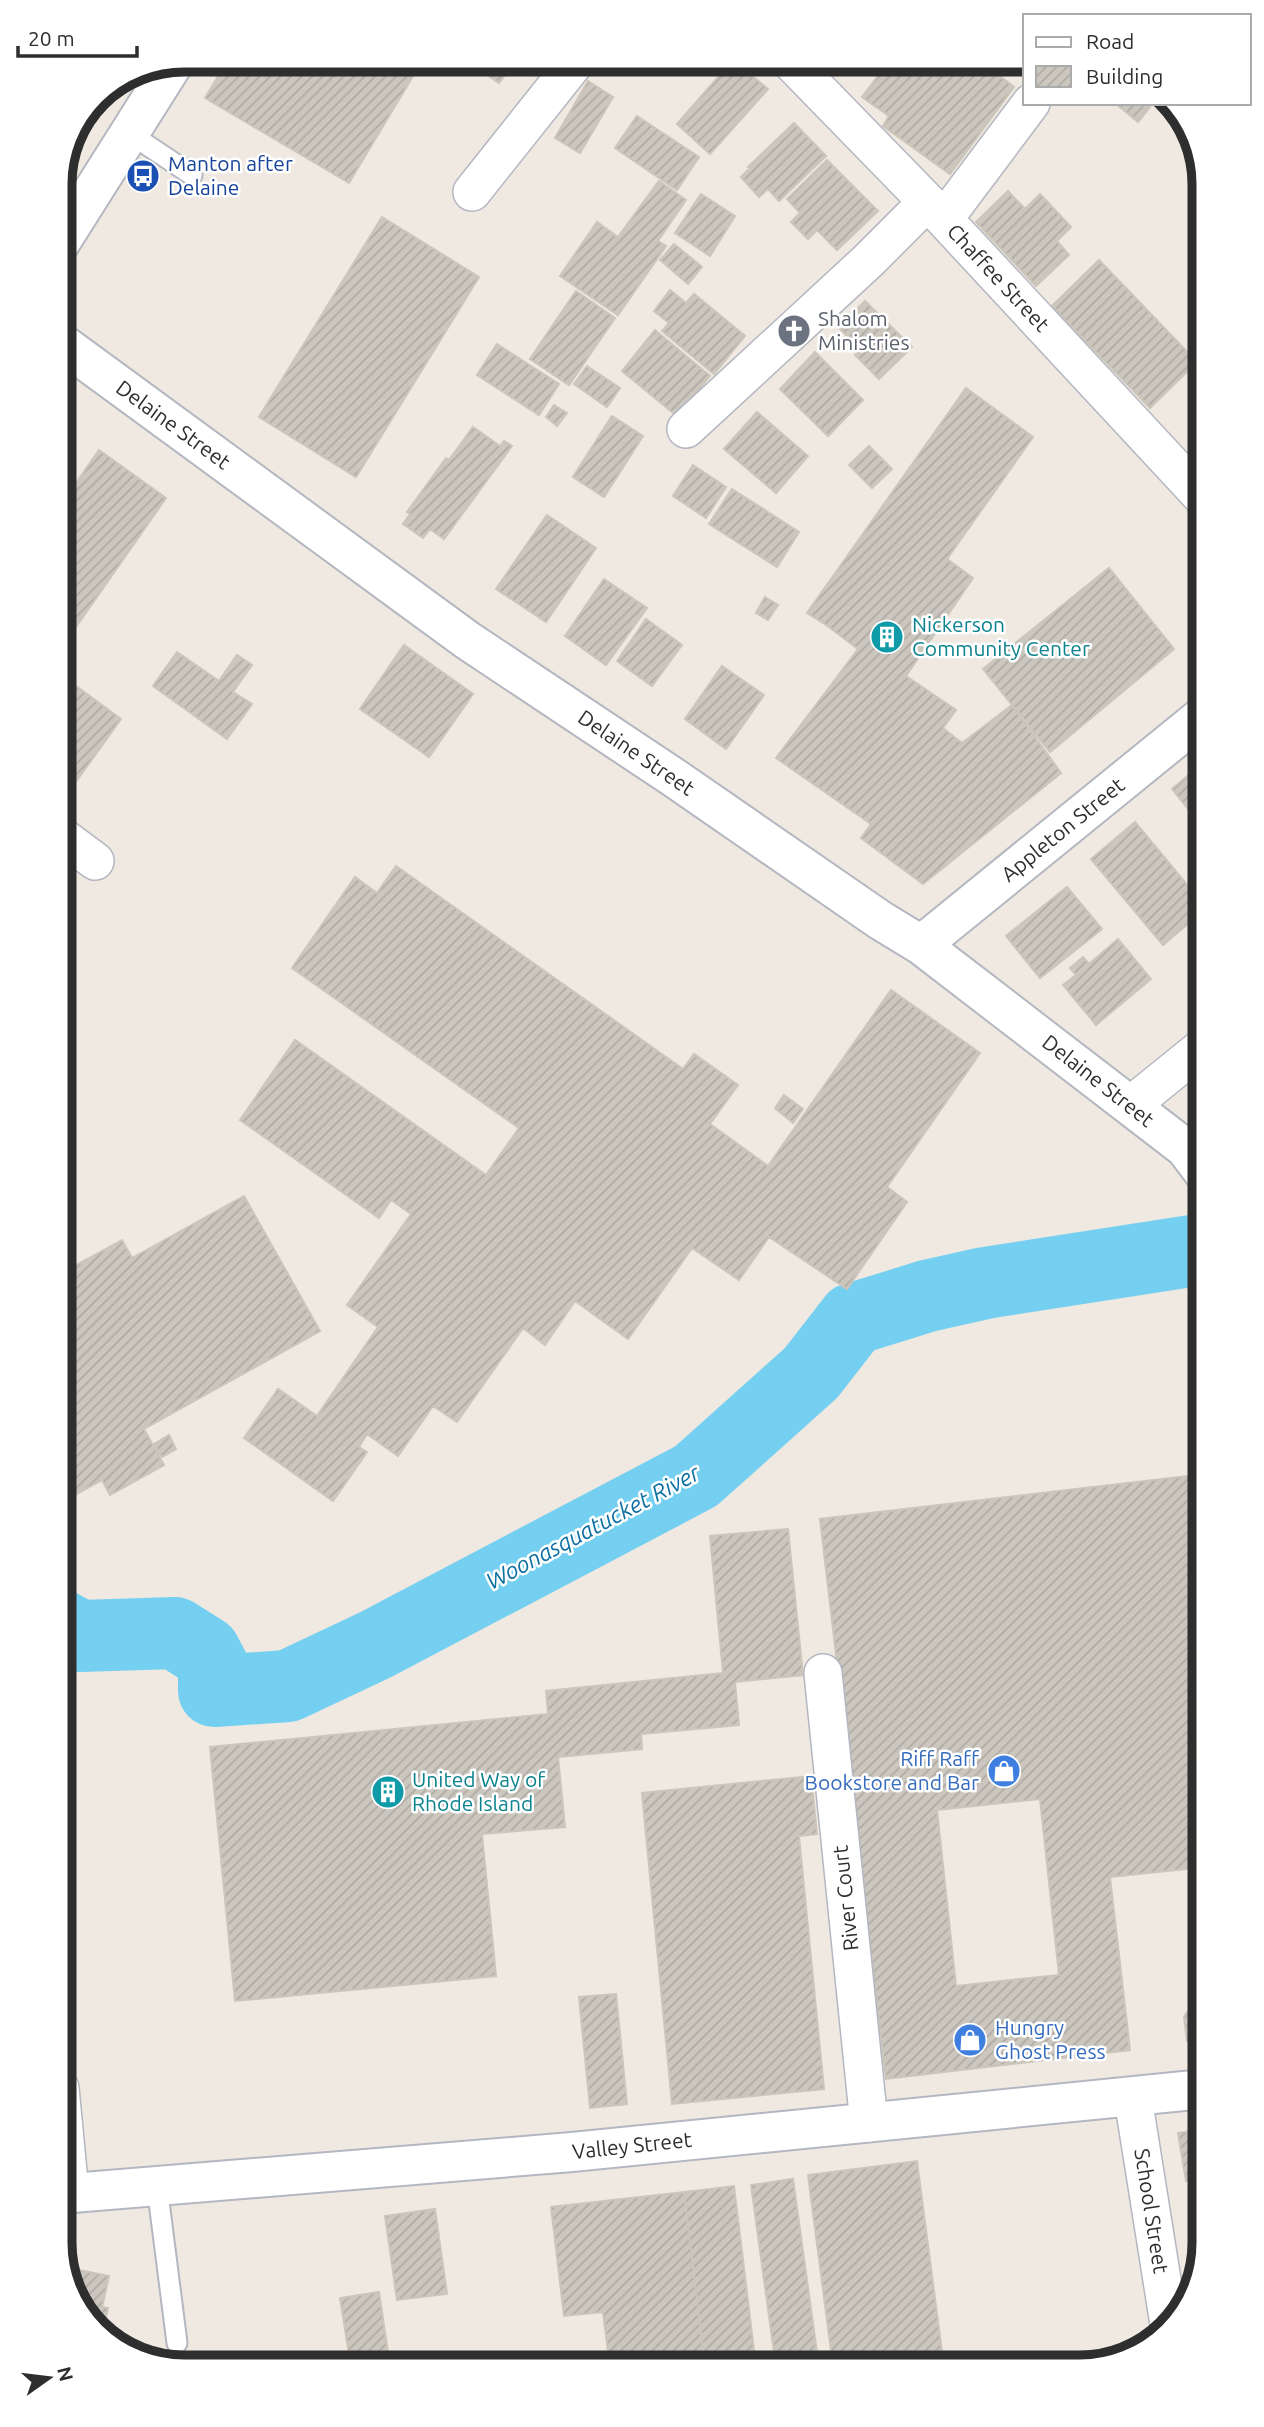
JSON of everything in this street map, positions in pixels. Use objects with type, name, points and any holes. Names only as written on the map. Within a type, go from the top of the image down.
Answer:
[{"type":"street","points":[[472,192],[567,72]]},
{"type":"street","name":"Chaffee Street","points":[[801,72],[936,211],[1192,485]]},
{"type":"street","points":[[72,224],[167,73]]},
{"type":"street","points":[[686,429],[868,261],[936,211],[1029,105]]},
{"type":"street","name":"Delaine Street","points":[[72,351],[467,640],[682,783],[880,920],[921,945],[1130,1105],[1185,1148],[1192,1157]]},
{"type":"street","name":"Appleton Street","points":[[921,945],[1192,726]]},
{"type":"street","points":[[72,844],[95,861]]},
{"type":"street","points":[[1130,1105],[1192,1056]]},
{"type":"street","name":"River Court","points":[[823,1673],[869,2123]]},
{"type":"street","name":"Valley Street","points":[[72,2193],[558,2153],[1192,2091]]},
{"type":"street","name":"School Street","points":[[1133,2098],[1167,2313]]},
{"type":"lane","points":[[129,133],[192,175]]},
{"type":"lane","points":[[157,2186],[177,2343]]},
{"type":"building","points":[[221,72],[415,72],[349,183],[205,98]]},
{"type":"building","points":[[483,72],[507,72],[499,83]]},
{"type":"building","points":[[722,72],[747,72],[768,89],[710,154],[677,124]]},
{"type":"building","points":[[881,72],[999,72],[997,74],[1014,87],[950,174],[883,126],[889,116],[862,97]]},
{"type":"building","points":[[588,81],[613,97],[580,153],[555,138]]},
{"type":"building","points":[[1117,105],[1148,105],[1150,107],[1138,122]]},
{"type":"building","points":[[637,116],[699,157],[677,190],[615,148]]},
{"type":"building","points":[[794,123],[826,156],[779,201],[768,189],[759,197],[741,177]]},
{"type":"building","points":[[827,160],[878,211],[837,250],[817,230],[808,239],[791,222],[800,213],[787,199]]},
{"type":"building","points":[[659,181],[686,200],[658,241],[666,246],[618,315],[560,276],[597,222],[618,237]]},
{"type":"building","points":[[1008,191],[1025,209],[1040,194],[1071,227],[1057,241],[1069,255],[1036,286],[976,222]]},
{"type":"building","points":[[701,194],[735,216],[710,256],[675,233]]},
{"type":"building","points":[[382,217],[479,277],[356,477],[259,417]]},
{"type":"building","points":[[674,244],[702,267],[688,284],[660,260]]},
{"type":"building","points":[[1099,260],[1192,357],[1192,367],[1150,408],[1052,306]]},
{"type":"building","points":[[670,290],[686,303],[694,294],[745,336],[714,374],[662,331],[669,323],[654,311]]},
{"type":"building","points":[[576,291],[615,318],[569,385],[530,359]]},
{"type":"building","points":[[865,301],[912,347],[879,379],[855,355],[860,349],[839,328]]},
{"type":"building","points":[[655,330],[710,376],[677,416],[622,371]]},
{"type":"building","points":[[497,344],[559,384],[539,415],[477,375]]},
{"type":"building","points":[[815,352],[863,400],[828,436],[780,389]]},
{"type":"building","points":[[587,366],[620,388],[607,407],[574,384]]},
{"type":"building","name":"Nickerson Community Center","points":[[966,388],[1033,437],[947,559],[973,578],[906,676],[956,710],[943,728],[962,743],[1012,705],[1061,773],[923,884],[861,838],[871,824],[776,758],[858,649],[807,613]]},
{"type":"building","points":[[554,405],[567,413],[557,426],[546,417]]},
{"type":"building","points":[[757,412],[808,456],[776,493],[724,449]]},
{"type":"building","points":[[612,416],[643,436],[604,497],[573,477]]},
{"type":"building","points":[[473,427],[500,446],[504,441],[512,446],[444,539],[430,529],[423,538],[403,524],[410,514],[407,512],[446,458],[449,460]]},
{"type":"building","points":[[869,446],[892,469],[872,488],[849,465]]},
{"type":"building","points":[[99,450],[166,498],[72,633],[72,489]]},
{"type":"building","points":[[693,465],[726,487],[706,518],[673,496]]},
{"type":"building","points":[[732,489],[799,532],[777,567],[709,524]]},
{"type":"building","points":[[547,515],[596,548],[546,622],[496,589]]},
{"type":"building","points":[[1109,568],[1174,649],[1050,752],[983,669]]},
{"type":"building","points":[[604,579],[647,608],[606,665],[565,636]]},
{"type":"building","points":[[765,597],[778,605],[768,620],[756,613]]},
{"type":"building","points":[[646,619],[682,645],[652,686],[617,661]]},
{"type":"building","points":[[404,645],[473,694],[429,757],[360,709]]},
{"type":"building","points":[[177,652],[219,681],[237,655],[252,665],[233,692],[252,704],[227,739],[153,686]]},
{"type":"building","points":[[722,666],[764,695],[726,749],[685,719]]},
{"type":"building","points":[[72,683],[121,719],[72,787]]},
{"type":"building","points":[[1192,772],[1192,814],[1172,789]]},
{"type":"building","points":[[1135,822],[1192,891],[1192,920],[1163,945],[1091,859]]},
{"type":"building","points":[[396,866],[683,1069],[694,1054],[738,1085],[710,1124],[768,1166],[891,990],[980,1053],[887,1187],[907,1202],[847,1289],[769,1237],[739,1280],[692,1248],[628,1339],[575,1301],[545,1345],[523,1328],[457,1422],[433,1406],[398,1456],[367,1434],[359,1447],[367,1452],[333,1501],[244,1438],[278,1389],[317,1416],[378,1327],[347,1305],[411,1214],[391,1200],[379,1218],[240,1120],[295,1040],[486,1175],[519,1128],[292,968],[355,877],[377,893]]},
{"type":"building","points":[[1067,887],[1102,929],[1040,978],[1006,936]]},
{"type":"building","points":[[1118,939],[1151,979],[1096,1025],[1063,985],[1076,975],[1070,968],[1083,957],[1089,964]]},
{"type":"building","points":[[784,1095],[803,1109],[793,1123],[775,1108]]},
{"type":"building","points":[[244,1196],[320,1331],[144,1429],[164,1465],[110,1495],[102,1480],[72,1496],[72,1267],[122,1240],[132,1258]]},
{"type":"building","points":[[169,1435],[176,1449],[162,1457],[154,1444]]},
{"type":"building","points":[[1192,1475],[1192,1868],[1110,1877],[1130,2050],[886,2079],[820,1519]],"holes":[[[1040,1799],[1059,1975],[956,1986],[937,1810]]]},
{"type":"building","name":"United Way of Rhode Island","points":[[788,1529],[803,1675],[735,1682],[739,1725],[641,1734],[642,1749],[558,1757],[565,1827],[482,1834],[496,1976],[235,2001],[210,1747],[548,1714],[546,1691],[723,1673],[710,1536]]},
{"type":"building","points":[[811,1776],[817,1834],[799,1836],[824,2089],[672,2104],[642,1793]]},
{"type":"building","points":[[616,1994],[627,2104],[590,2108],[579,1997]]},
{"type":"building","points":[[1192,2011],[1192,2040],[1187,2041],[1184,2017],[1187,2012]]},
{"type":"building","points":[[1192,2131],[1192,2180],[1186,2181],[1178,2133]]},
{"type":"building","points":[[917,2161],[942,2352],[919,2355],[832,2355],[808,2175]]},
{"type":"building","points":[[793,2179],[817,2355],[774,2355],[751,2185]]},
{"type":"building","points":[[734,2186],[755,2355],[704,2355],[684,2192]]},
{"type":"building","points":[[684,2192],[704,2355],[608,2355],[603,2312],[564,2316],[551,2207]]},
{"type":"building","points":[[435,2209],[447,2294],[397,2300],[385,2216]]},
{"type":"building","points":[[75,2269],[109,2276],[102,2307],[108,2308],[105,2322],[87,2299]]},
{"type":"building","points":[[379,2292],[388,2355],[349,2355],[340,2298]]},
{"type":"waterway","name":"Woonasquatucket River","points":[[72,1632],[80,1636],[175,1633],[205,1652],[214,1669],[214,1691],[288,1686],[375,1645],[696,1476],[811,1373],[853,1319],[927,1296],[985,1283],[1192,1251]]},
{"type":"place","name":"Manton after Delaine","points":[[143,176]]},
{"type":"place","name":"Shalom Ministries","points":[[794,331]]},
{"type":"place","name":"Nickerson Community Center","points":[[887,637]]},
{"type":"place","name":"Riff Raff Bookstore and Bar","points":[[1004,1771]]},
{"type":"place","name":"United Way of Rhode Island","points":[[388,1792]]},
{"type":"place","name":"Hungry Ghost Press","points":[[970,2040]]}]
